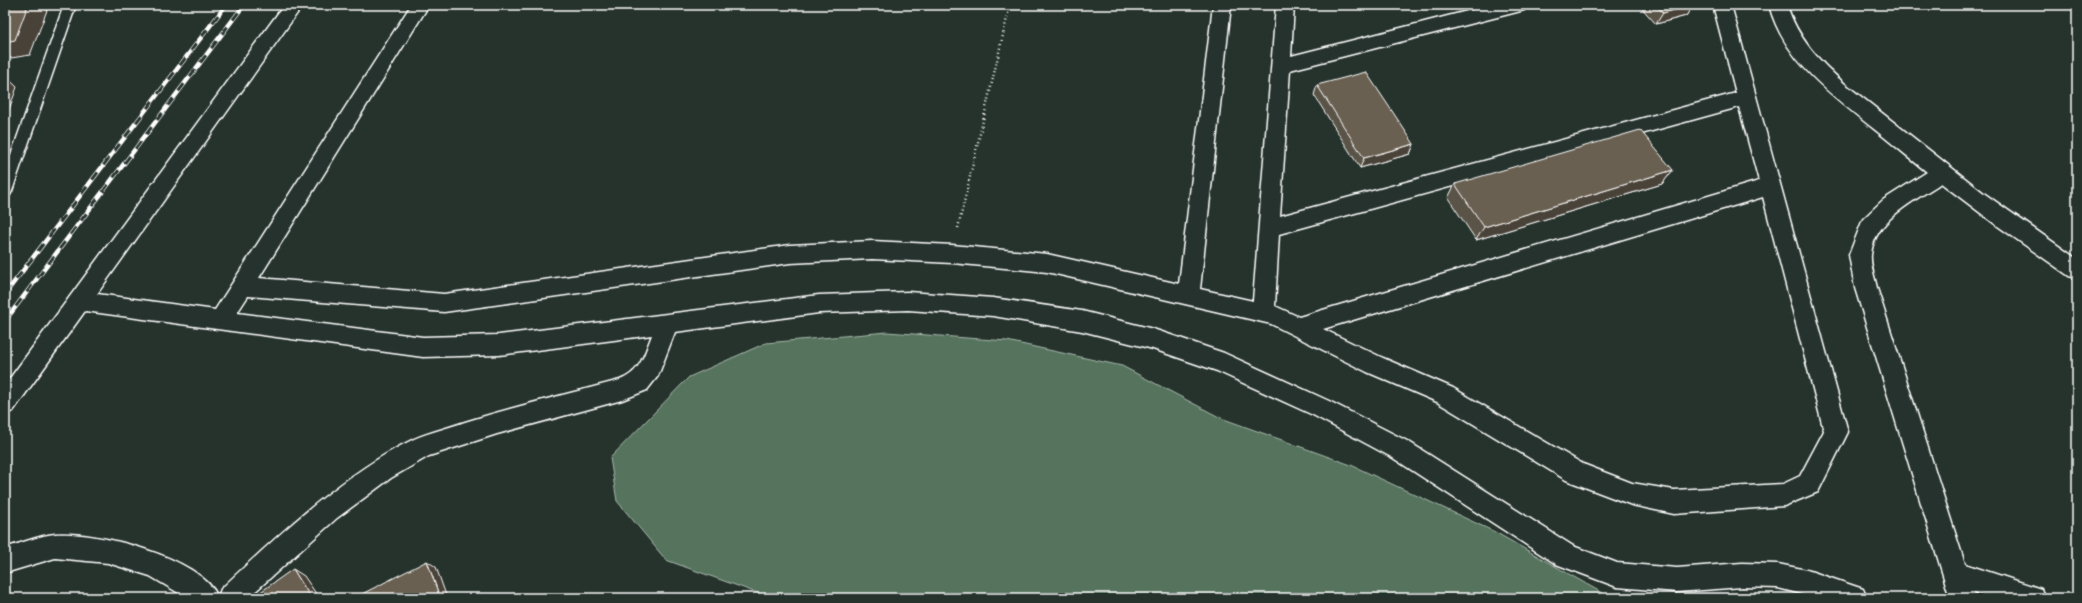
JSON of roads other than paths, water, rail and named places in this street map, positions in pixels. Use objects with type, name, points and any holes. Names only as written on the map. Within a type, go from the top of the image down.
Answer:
[{"type":"street","points":[[5,404],[294,5]]},
{"type":"street","points":[[220,320],[420,5]]},
{"type":"street","points":[[1188,297],[1222,5]]},
{"type":"street","points":[[1263,313],[1285,5]]},
{"type":"street","points":[[1280,66],[1517,5]]},
{"type":"street","points":[[242,286],[444,303],[790,254],[872,250],[952,254],[1047,263],[1275,316],[1375,365],[1445,395],[1575,472],[1632,494],[1674,502],[1784,495],[1809,484],[1836,432],[1748,96],[1722,5]]},
{"type":"street","points":[[1778,5],[1782,21],[1800,49],[1833,85],[1941,173],[2030,239],[2077,270]]},
{"type":"street","points":[[1269,228],[1748,96]]},
{"type":"street","points":[[1941,173],[1890,206],[1870,225],[1860,255],[1866,288],[1963,598]]},
{"type":"street","points":[[1298,327],[1771,186]]},
{"type":"street","points":[[80,301],[423,347],[499,345],[668,322],[819,304],[908,301],[993,307],[1082,321],[1153,339],[1224,363],[1321,408],[1401,450],[1565,555],[1617,575],[1677,580],[1742,575],[1778,576],[1807,582],[1854,598]]},
{"type":"street","points":[[230,598],[269,561],[328,510],[382,470],[422,447],[497,423],[622,390],[639,383],[650,369],[668,322]]},
{"type":"street","points":[[5,561],[55,546],[108,551],[156,565],[194,587],[205,598]]},
{"type":"street","points":[[1956,574],[2032,598]]},
{"type":"lane","points":[[5,191],[70,5]]},
{"type":"railway","points":[[5,294],[226,5]]},
{"type":"railway","points":[[5,321],[244,5]]}]
